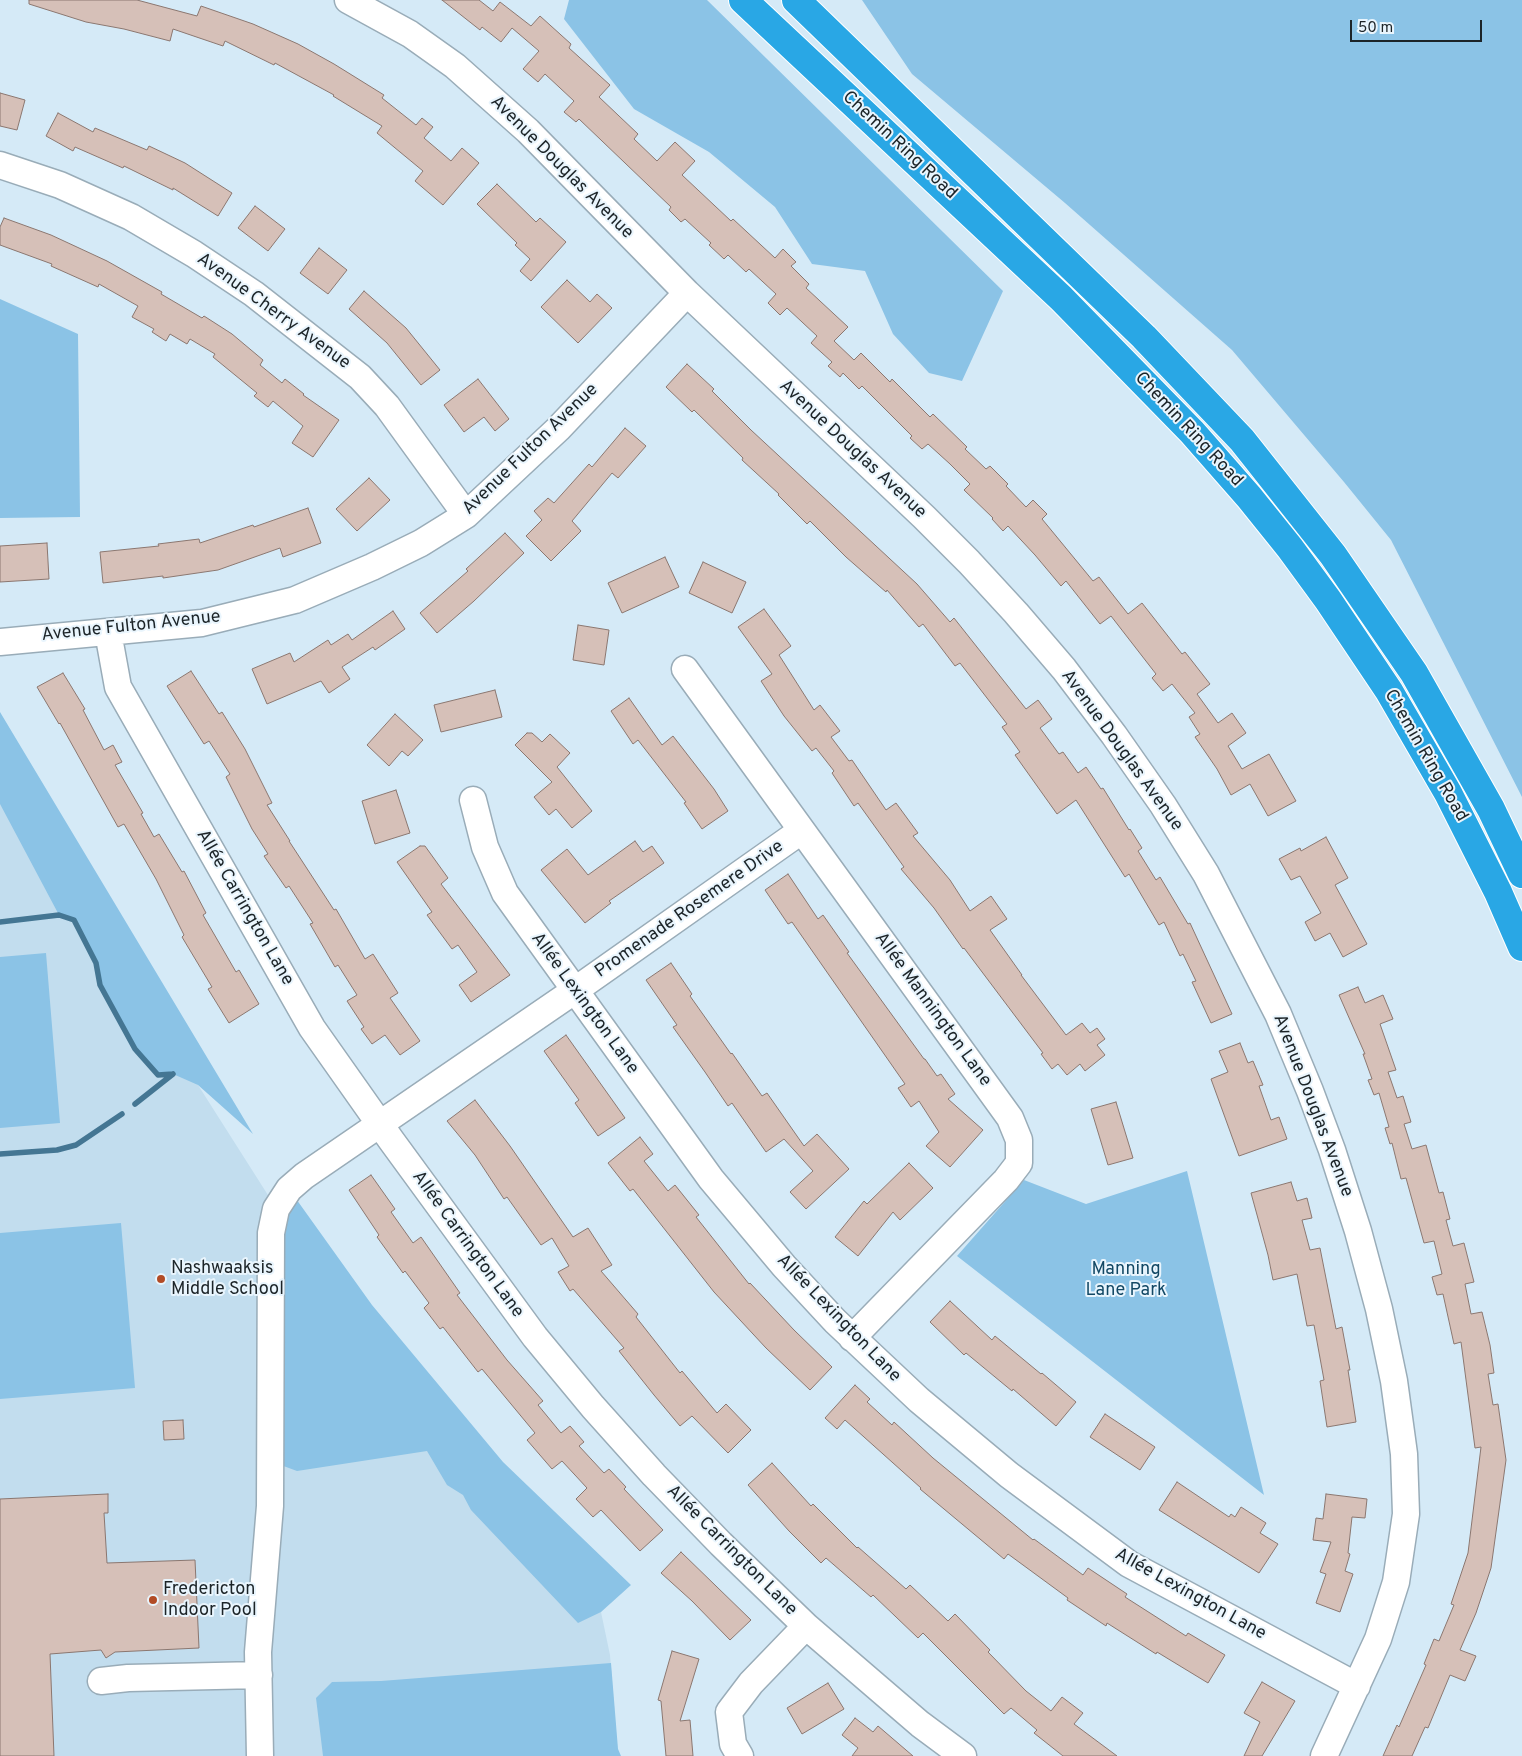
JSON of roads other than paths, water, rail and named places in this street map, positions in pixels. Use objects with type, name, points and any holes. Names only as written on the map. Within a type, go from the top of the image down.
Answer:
[{"type":"highway","name":"Chemin Ring Road","points":[[743,0],[1061,298],[1192,432],[1249,497],[1328,600],[1389,691],[1448,793],[1498,892],[1522,947]]},
{"type":"highway","name":"Chemin Ring Road","points":[[796,0],[1144,336],[1242,440],[1333,555],[1414,673],[1491,809],[1522,874]]},
{"type":"street","name":"Avenue Douglas Avenue","points":[[348,0],[410,34],[455,66],[528,130],[686,293],[924,517],[969,562],[1064,669],[1114,735],[1163,805],[1206,874],[1278,1014],[1313,1099],[1358,1231],[1379,1309],[1394,1381],[1404,1454],[1406,1514],[1396,1582],[1378,1639],[1324,1756]]},
{"type":"street","name":"Avenue Cherry Avenue","points":[[0,165],[60,185],[131,217],[194,254],[254,294],[360,377],[387,406],[466,514]]},
{"type":"street","name":"Avenue Fulton Avenue","points":[[0,642],[202,623],[295,600],[372,567],[421,543],[466,514],[558,428],[686,293]]},
{"type":"street","name":"Allée Carrington Lane","points":[[108,632],[118,688],[312,1028],[529,1329],[593,1407],[654,1475],[721,1544],[806,1626],[920,1724],[963,1756]]},
{"type":"street","name":"Allée Mannington Lane","points":[[685,669],[1010,1118],[1019,1140],[1019,1163],[1006,1180],[852,1338]]},
{"type":"street","name":"Allée Lexington Lane","points":[[473,800],[485,847],[505,893],[574,991],[711,1179],[784,1266],[852,1338],[919,1400],[1009,1475],[1129,1564],[1356,1686]]},
{"type":"street","name":"Promenade Rosemere Drive","points":[[260,1756],[258,1652],[270,1506],[272,1233],[276,1209],[289,1189],[304,1176],[574,991],[801,831]]},
{"type":"street","points":[[740,1756],[733,1744],[729,1712],[751,1683],[806,1626]]},
{"type":"street","points":[[101,1681],[128,1678],[258,1675]]},
{"type":"waterway","points":[[0,922],[59,915],[74,920],[96,963],[100,985],[135,1049],[158,1075],[173,1074]]},
{"type":"waterway","points":[[135,1104],[173,1074]]},
{"type":"waterway","points":[[0,1154],[57,1150],[76,1145],[122,1114]]},
{"type":"place","name":"Nashwaaksis Middle School","points":[[161,1279]]},
{"type":"place","name":"Fredericton Indoor Pool","points":[[153,1600]]},
{"type":"park label","name":"Manning Lane Park","points":[[1126,1280]]}]
